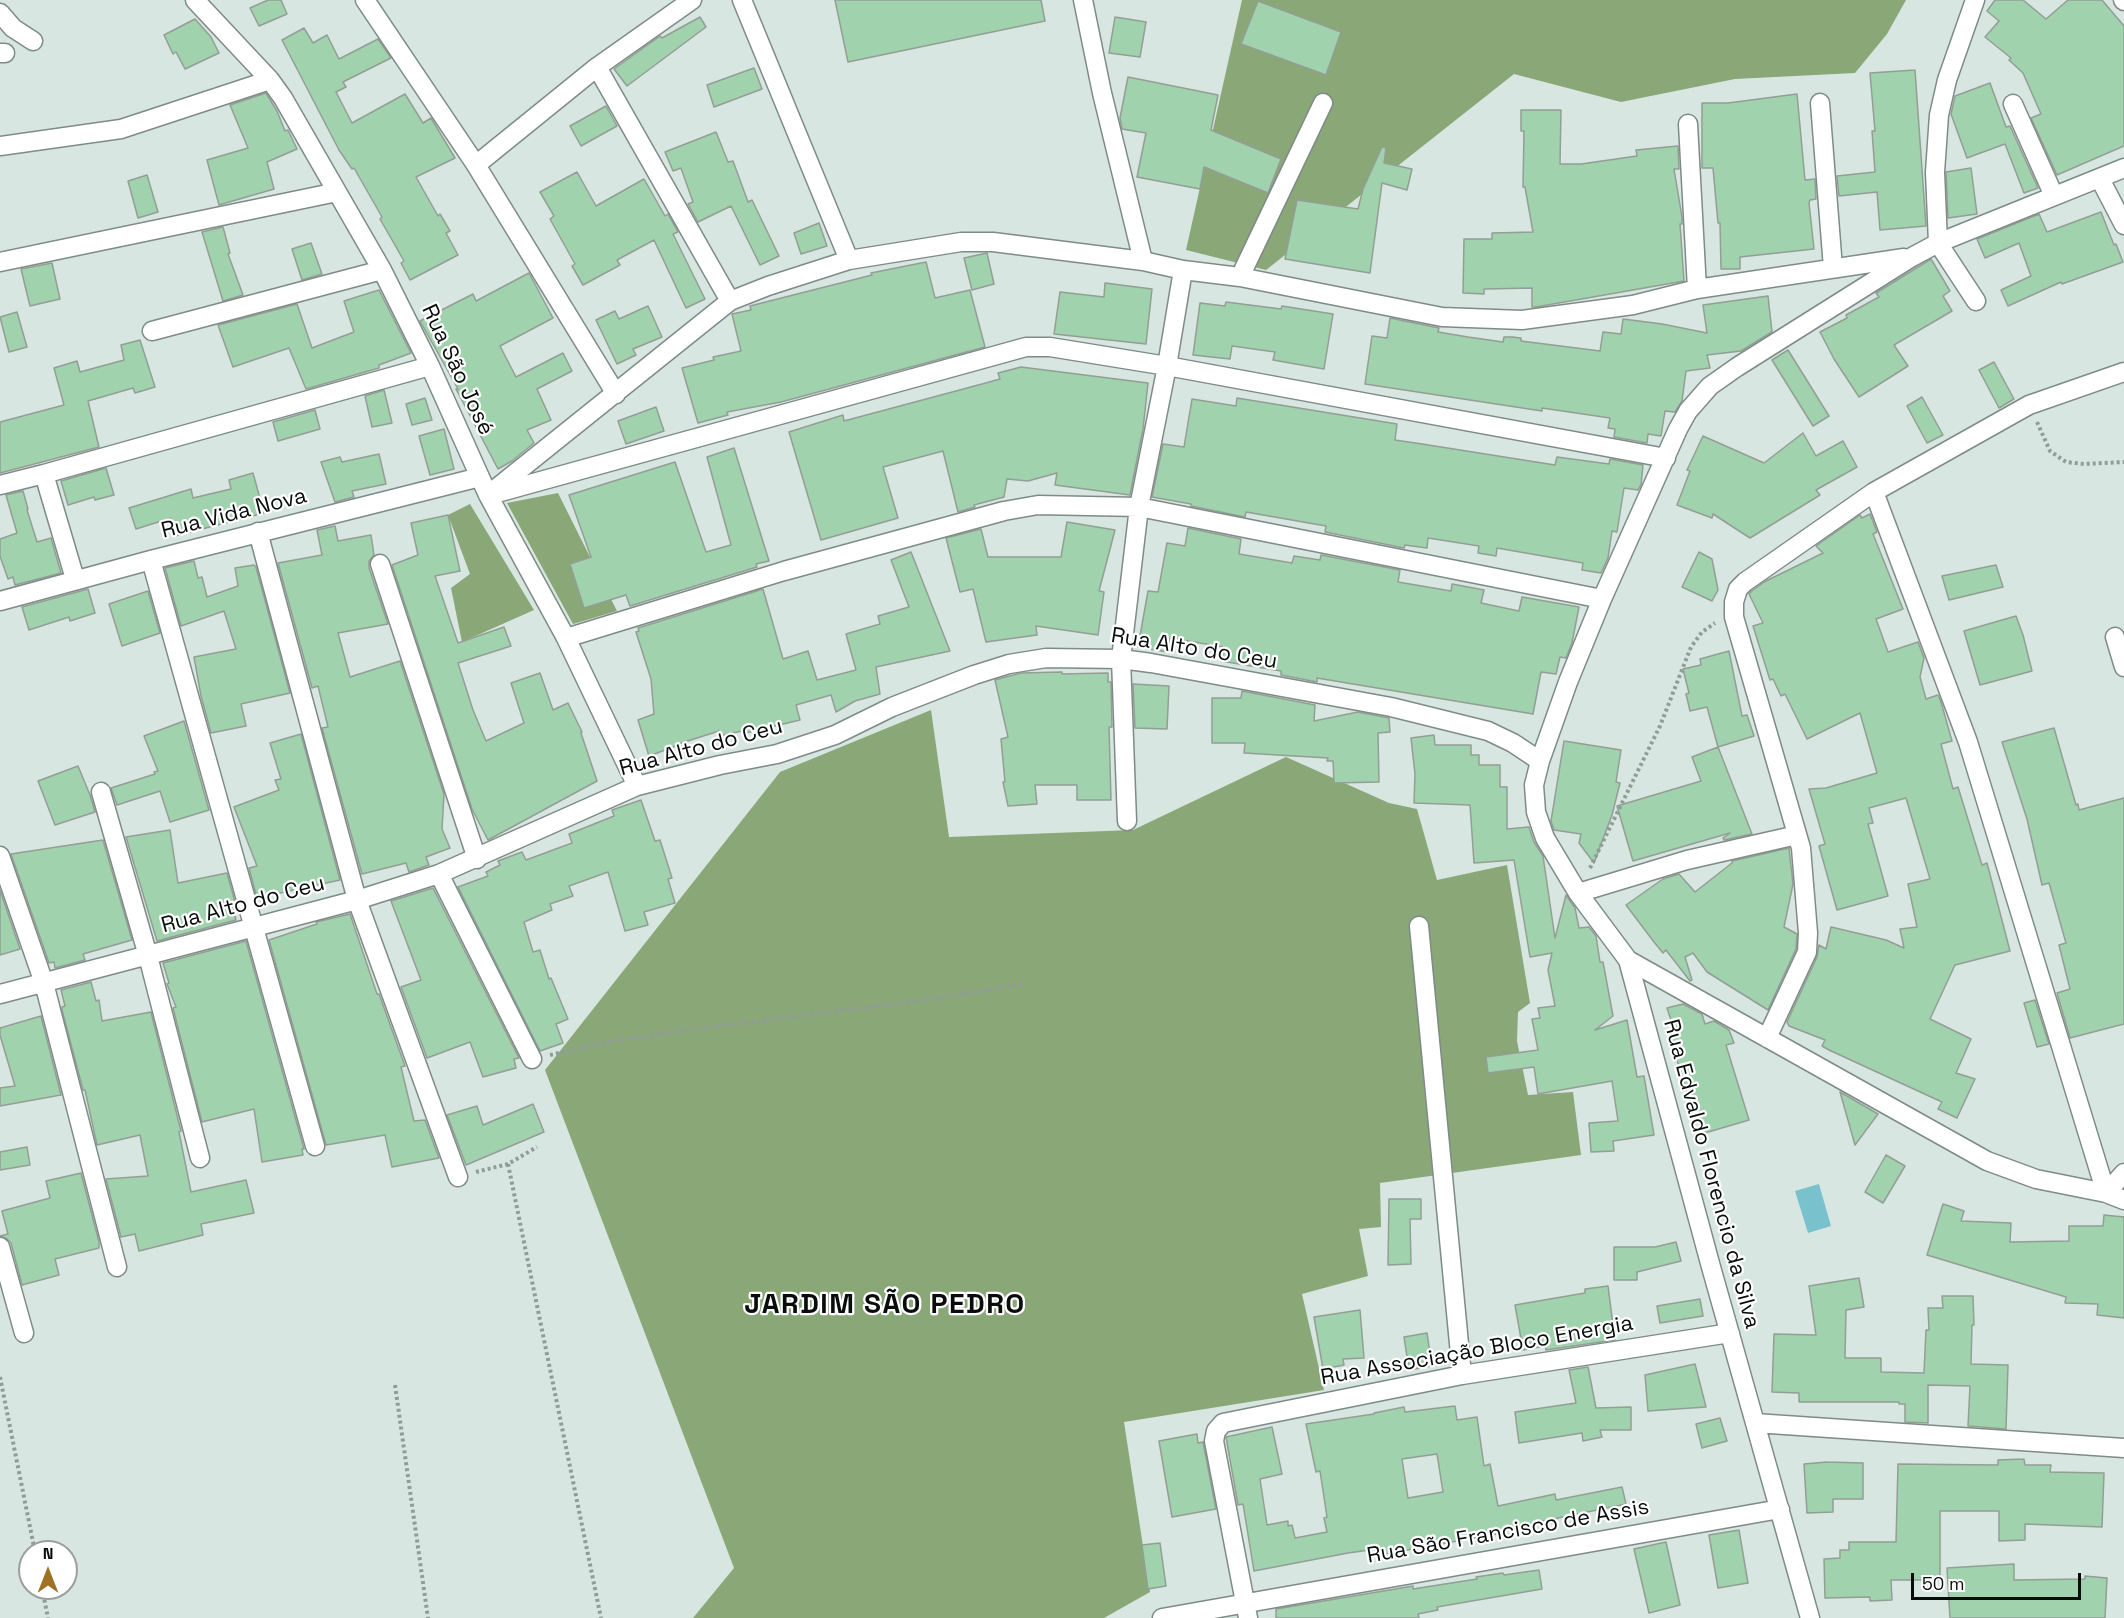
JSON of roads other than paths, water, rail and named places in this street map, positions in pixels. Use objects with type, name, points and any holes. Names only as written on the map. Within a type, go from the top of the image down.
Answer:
[{"type":"street","name":"Rua São José","points":[[195,0],[270,80],[382,270],[430,366],[488,495],[566,638],[637,786]]},
{"type":"street","points":[[365,0],[476,165],[616,394]]},
{"type":"street","points":[[476,165],[597,67],[692,0]]},
{"type":"street","points":[[742,0],[849,260]]},
{"type":"street","points":[[1083,0],[1102,93],[1143,261]]},
{"type":"street","points":[[1975,0],[1947,80],[1939,115],[1935,172],[1938,243],[1976,301]]},
{"type":"street","points":[[0,13],[13,28],[33,41]]},
{"type":"street","points":[[597,67],[730,301]]},
{"type":"street","points":[[0,146],[121,129],[270,80]]},
{"type":"street","points":[[1240,277],[1323,103]]},
{"type":"street","points":[[1820,103],[1833,268]]},
{"type":"street","points":[[2013,104],[2054,196]]},
{"type":"street","points":[[1688,124],[1697,289]]},
{"type":"street","name":"Rua Edvaldo Florencio da Silva","points":[[1810,1618],[1628,960],[1578,893],[1545,838],[1536,812],[1534,785],[1540,761],[1568,682],[1602,600],[1678,429],[1688,411],[1710,386],[1912,257],[1938,243],[2124,168]]},
{"type":"street","points":[[2100,179],[2124,225]]},
{"type":"street","points":[[0,262],[337,192]]},
{"type":"street","points":[[488,495],[730,301],[768,286],[849,260],[961,242],[993,242],[1143,261],[1183,270],[1240,277],[1442,317],[1522,320],[1633,305],[1697,289],[1912,257]]},
{"type":"street","points":[[152,331],[382,270]]},
{"type":"street","points":[[1127,821],[1121,659],[1139,507],[1183,270]]},
{"type":"street","points":[[488,495],[1026,347],[1050,347],[1167,366],[1666,458]]},
{"type":"street","points":[[0,485],[430,366]]},
{"type":"street","points":[[1767,1038],[1807,952],[1808,933],[1801,848],[1734,617],[1734,602],[1738,589],[1874,492],[2029,405],[2124,372]]},
{"type":"street","points":[[44,474],[75,579]]},
{"type":"street","name":"Rua Vida Nova","points":[[0,601],[75,579],[480,477]]},
{"type":"street","points":[[1874,492],[1968,742],[2106,1193]]},
{"type":"street","points":[[566,638],[784,572],[1004,511],[1038,505],[1139,507],[1602,600]]},
{"type":"street","points":[[258,532],[357,900],[458,1177]]},
{"type":"street","points":[[151,560],[315,1146]]},
{"type":"street","points":[[380,564],[477,859]]},
{"type":"street","points":[[2115,637],[2124,667]]},
{"type":"street","name":"Rua Alto do Ceu","points":[[0,994],[357,900],[439,874],[637,786],[720,765],[777,754],[835,735],[892,707],[974,675],[1009,664],[1046,658],[1121,659],[1151,663],[1391,707],[1488,731],[1508,740],[1540,761]]},
{"type":"street","points":[[101,792],[148,956],[200,1158]]},
{"type":"street","points":[[1578,893],[1687,860],[1797,835]]},
{"type":"street","points":[[0,856],[44,983],[117,1267]]},
{"type":"street","points":[[439,874],[532,1059]]},
{"type":"street","points":[[1419,926],[1462,1375]]},
{"type":"street","points":[[1628,960],[1987,1161],[2036,1179],[2106,1193],[2124,1200]]},
{"type":"street","points":[[2106,1193],[2124,1173]]},
{"type":"street","points":[[0,1247],[24,1333]]},
{"type":"street","name":"Rua Associação Bloco Energia","points":[[1246,1610],[1214,1441],[1216,1431],[1223,1423],[1462,1375],[1730,1333]]},
{"type":"street","points":[[1755,1423],[2124,1448]]},
{"type":"street","name":"Rua São Francisco de Assis","points":[[1162,1618],[1246,1610],[1780,1509]]},
{"type":"water","points":[[1819,1184],[1831,1226],[1808,1233],[1795,1191]]},
{"type":"district","name":"JARDIM SÃO PEDRO","points":[[885,1305]]}]
